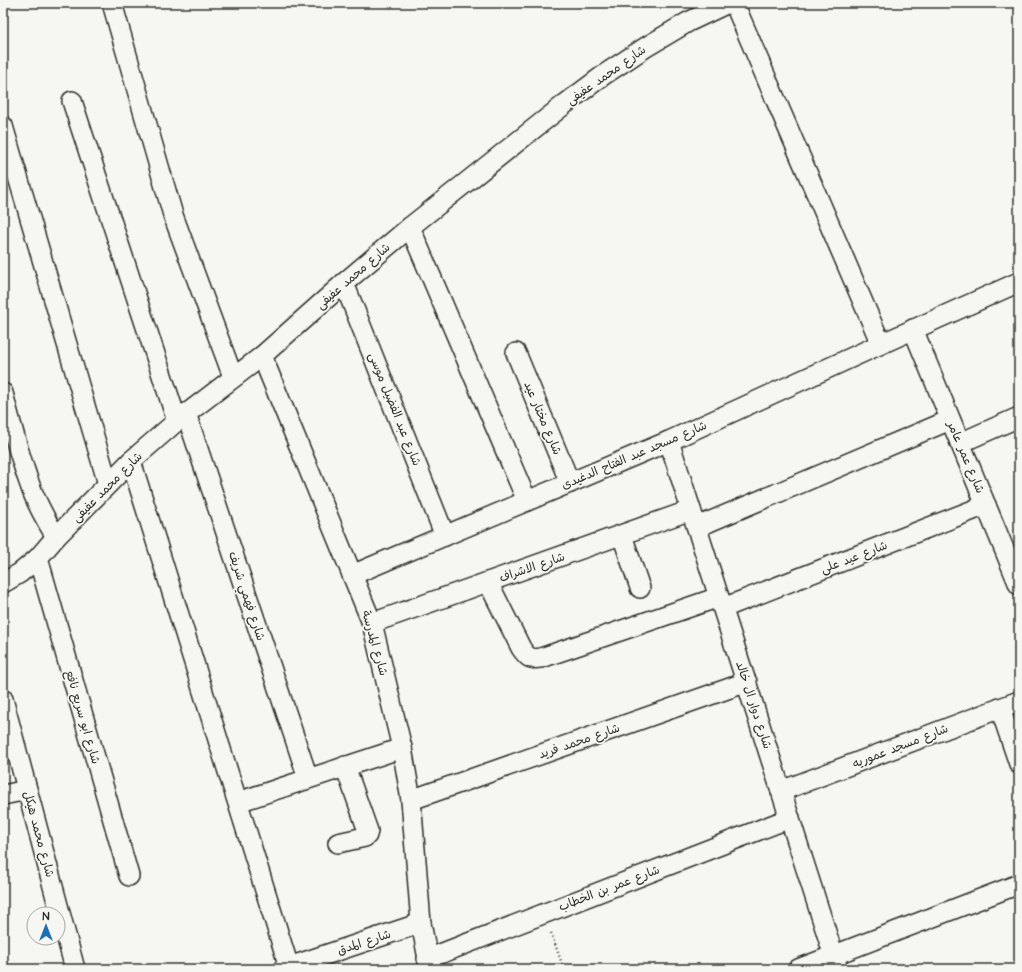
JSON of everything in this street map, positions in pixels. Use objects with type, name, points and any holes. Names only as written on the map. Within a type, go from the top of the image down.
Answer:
[{"type":"street","points":[[112,3],[173,215],[233,377]]},
{"type":"street","name":"شارع محمد عفيفى","points":[[3,582],[20,573],[38,558],[56,537],[131,461],[181,417],[262,356],[410,227],[605,74],[646,47],[682,26],[728,3]]},
{"type":"street","points":[[734,3],[880,344]]},
{"type":"street","name":"شارع فهمي شريف","points":[[72,101],[308,778]]},
{"type":"street","points":[[3,126],[108,484]]},
{"type":"street","points":[[410,227],[527,501]]},
{"type":"street","name":"شارع مسجد عبد الفتاح الدغيدى","points":[[352,575],[669,441],[1019,282]]},
{"type":"street","name":"شارع عبد الفضيل موسى","points":[[344,283],[445,536]]},
{"type":"street","name":"شارع عمر عامر","points":[[913,329],[986,505],[1013,551],[1019,585]]},
{"type":"street","name":"شارع مختار عيد","points":[[516,353],[570,483]]},
{"type":"street","name":"شارع المدرسة","points":[[262,356],[372,623],[402,748],[411,800],[421,923],[429,964]]},
{"type":"street","points":[[3,394],[30,486],[56,537]]},
{"type":"street","points":[[960,443],[1019,417]]},
{"type":"street","name":"شارع الاشراف","points":[[372,623],[622,535],[694,518],[950,420]]},
{"type":"street","name":"شارع دوار ال خالد","points":[[669,441],[836,962]]},
{"type":"street","points":[[131,461],[238,802],[286,968]]},
{"type":"street","name":"شارع عيد على","points":[[488,582],[526,656],[533,659],[542,658],[721,602],[986,505]]},
{"type":"street","points":[[622,535],[640,588]]},
{"type":"street","name":"شارع ابو سريع نافع","points":[[38,558],[129,876]]},
{"type":"street","name":"شارع محمد فريد","points":[[411,800],[746,682]]},
{"type":"street","name":"شارع محمد هيكل","points":[[3,699],[75,969]]},
{"type":"street","name":"شارع مسجد عموريه","points":[[781,791],[1019,701]]},
{"type":"street","points":[[1000,708],[1019,764]]},
{"type":"street","points":[[238,802],[402,748]]},
{"type":"street","points":[[338,843],[364,837],[367,835],[368,831],[345,766]]},
{"type":"street","points":[[3,795],[27,790]]},
{"type":"street","name":"شارع عمر بن الخطاب","points":[[429,964],[543,914],[790,818]]},
{"type":"street","points":[[798,969],[836,962],[1019,884]]},
{"type":"street","name":"شارع المدق","points":[[286,968],[421,923]]},
{"type":"path","points":[[543,914],[564,969]]}]
